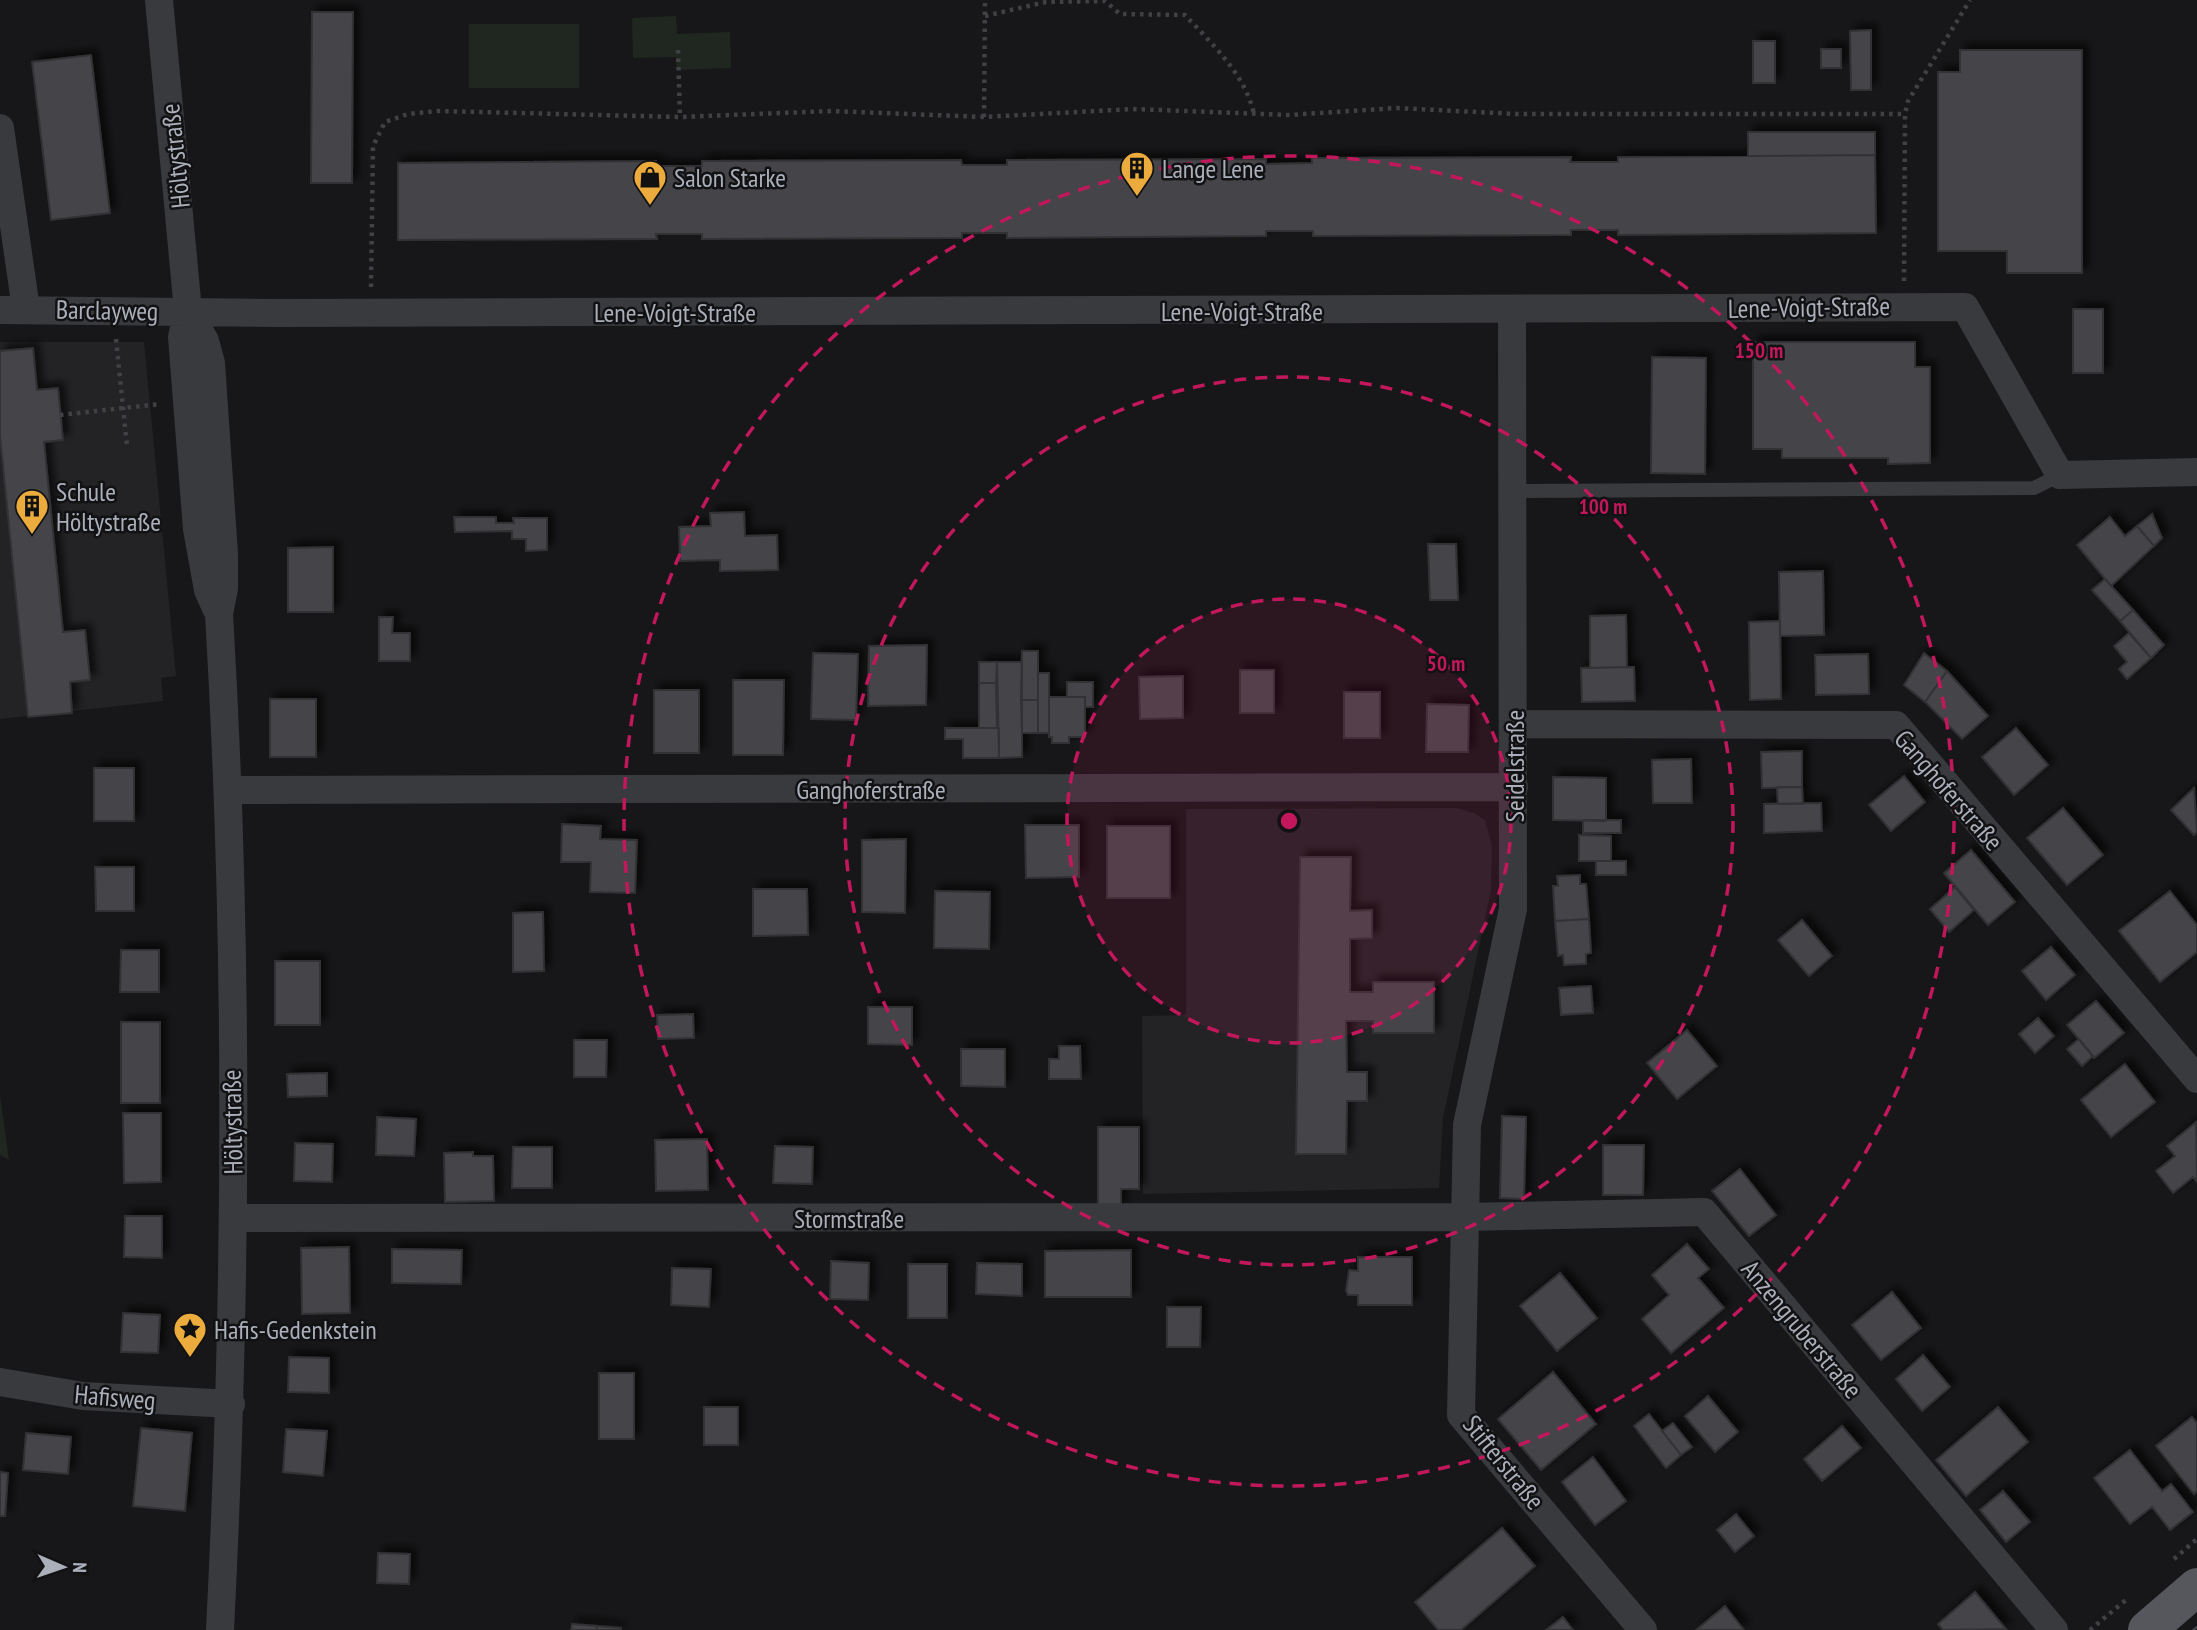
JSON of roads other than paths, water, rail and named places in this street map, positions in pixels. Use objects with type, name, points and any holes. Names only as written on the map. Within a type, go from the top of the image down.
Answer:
[{"type":"main road","points":[[2147,1630],[2197,1587]]},
{"type":"street","name":"Höltystraße","points":[[159,0],[188,311],[182,337],[197,529],[208,590],[219,614]]},
{"type":"street","name":"Barclayweg","points":[[0,128],[13,310],[188,311]]},
{"type":"street","name":"Lene-Voigt-Straße","points":[[188,311],[371,313],[1965,307],[2060,475]]},
{"type":"street","name":"Seidelstraße","points":[[1464,1217],[1467,1125],[1513,909],[1513,310]]},
{"type":"street","name":"Höltystraße","points":[[188,311],[205,341],[211,363],[224,554],[224,588],[219,614],[228,790],[233,1218],[232,1404],[220,1630]]},
{"type":"street","points":[[2060,475],[2197,472]]},
{"type":"street","name":"Ganghoferstraße","points":[[1514,724],[1896,725],[2197,1079]]},
{"type":"street","name":"Ganghoferstraße","points":[[228,790],[1514,787]]},
{"type":"street","name":"Anzengruberstraße","points":[[1464,1217],[1704,1212],[2054,1630]]},
{"type":"street","name":"Stormstraße","points":[[233,1218],[1464,1217]]},
{"type":"street","name":"Stifterstraße","points":[[1464,1217],[1461,1415],[1643,1630]]},
{"type":"street","name":"Hafisweg","points":[[0,1382],[83,1396],[232,1404]]},
{"type":"lane","points":[[1515,491],[2034,488],[2060,475]]},
{"type":"tram line","points":[[2193,1630],[2197,1627]]},
{"type":"place","name":"Lange Lene","points":[[1137,198]]},
{"type":"place","name":"Salon Starke","points":[[650,207]]},
{"type":"place","name":"Schule Höltystraße","points":[[32,536]]},
{"type":"place","name":"Hafis-Gedenkstein","points":[[190,1359]]}]
